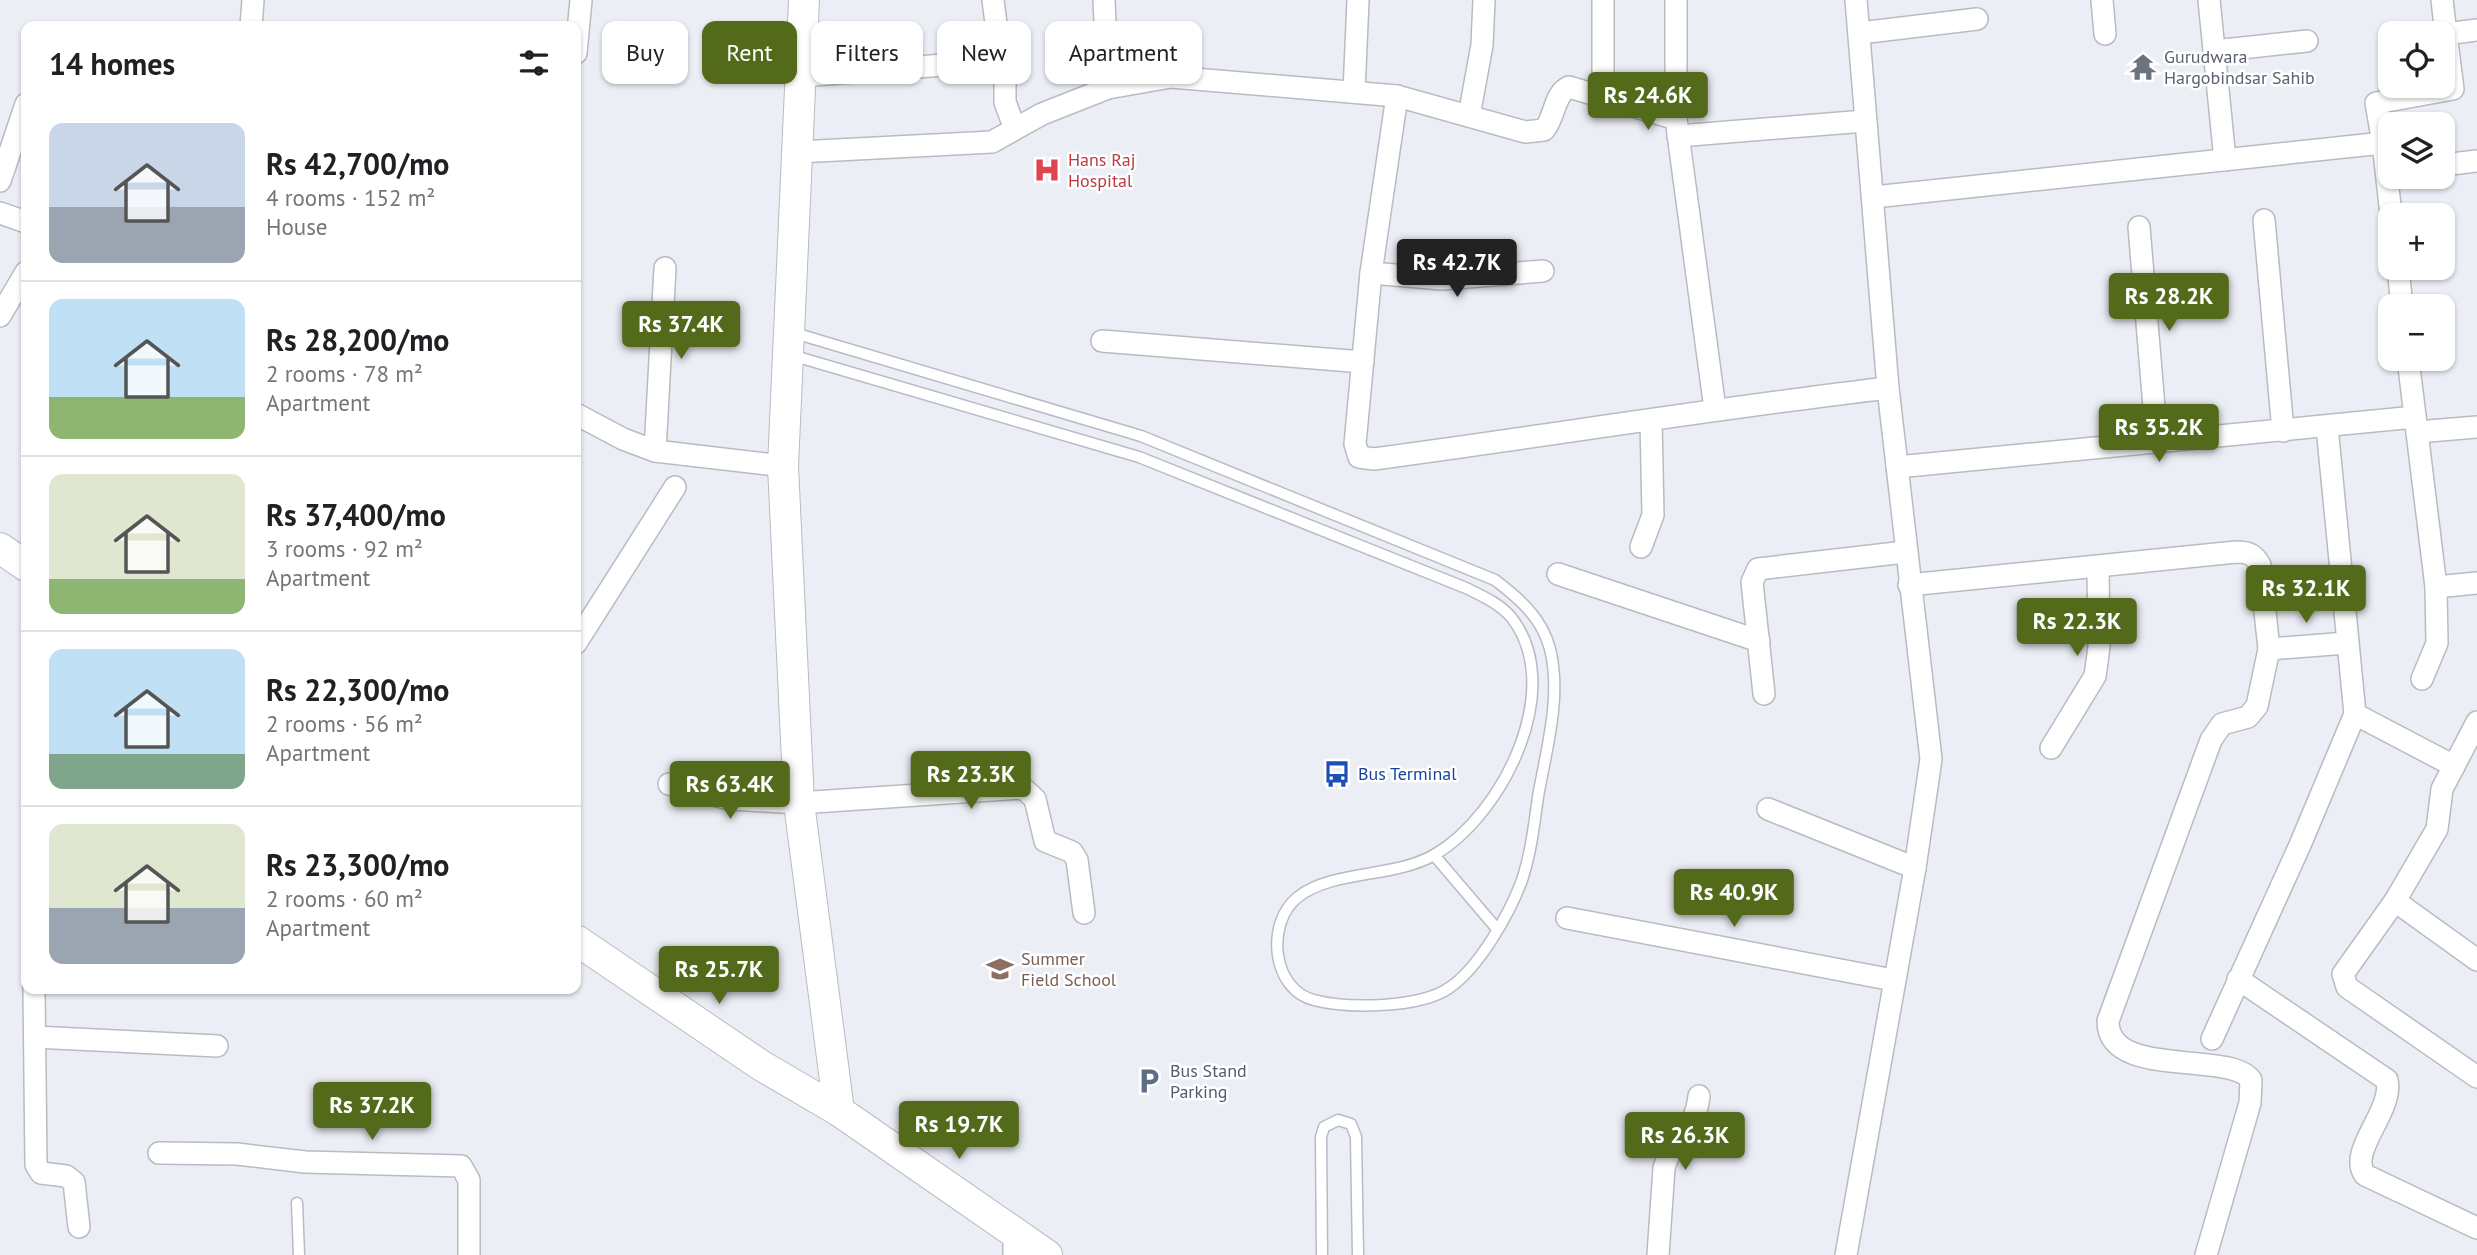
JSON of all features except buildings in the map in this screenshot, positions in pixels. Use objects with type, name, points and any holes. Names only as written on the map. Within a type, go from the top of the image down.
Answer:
[{"type":"street","points":[[251,21],[253,0]]},
{"type":"street","points":[[579,21],[581,0]]},
{"type":"street","points":[[804,0],[783,466],[799,803],[839,1111]]},
{"type":"street","points":[[993,0],[996,21]]},
{"type":"street","points":[[1104,0],[1108,88]]},
{"type":"street","points":[[1354,92],[1358,0]]},
{"type":"street","points":[[1469,116],[1482,45],[1484,0]]},
{"type":"street","points":[[1603,0],[1603,97]]},
{"type":"street","points":[[1676,0],[1677,127],[1715,409]]},
{"type":"street","points":[[1846,1255],[1915,868],[1931,759],[1888,388],[1856,0]]},
{"type":"street","points":[[2102,0],[2105,34]]},
{"type":"street","points":[[2209,0],[2225,160]]},
{"type":"street","points":[[2442,0],[2444,21]]},
{"type":"street","points":[[1860,33],[1977,19]]},
{"type":"street","points":[[2455,33],[2477,30]]},
{"type":"street","points":[[2214,51],[2306,41]]},
{"type":"street","points":[[801,76],[937,65]]},
{"type":"street","points":[[798,152],[992,142],[1042,114],[1108,88],[1171,77],[1397,96],[1535,132],[1544,130],[1550,123],[1563,90],[1576,88],[1677,127],[1865,121]]},
{"type":"street","points":[[1006,84],[1005,102],[1016,130]]},
{"type":"street","points":[[1397,96],[1371,272],[1355,444],[1359,457],[1366,459],[1715,409],[1888,388]]},
{"type":"street","points":[[2378,114],[2376,103],[2404,98]]},
{"type":"street","points":[[0,181],[21,119]]},
{"type":"street","points":[[1874,197],[2378,144]]},
{"type":"street","points":[[2455,164],[2477,162]]},
{"type":"street","points":[[0,213],[21,220]]},
{"type":"street","points":[[2264,220],[2283,431]]},
{"type":"street","points":[[2139,227],[2157,443]]},
{"type":"street","points":[[655,451],[665,268]]},
{"type":"street","points":[[1371,272],[1442,279],[1543,271]]},
{"type":"street","points":[[0,316],[21,280]]},
{"type":"street","points":[[1102,341],[1363,362]]},
{"type":"street","points":[[2409,371],[2436,587],[2437,643],[2422,679]]},
{"type":"street","points":[[581,417],[623,439],[655,451],[783,466]]},
{"type":"street","points":[[1641,547],[1653,515],[1651,420]]},
{"type":"street","points":[[1898,467],[2327,427],[2416,424],[2477,427]]},
{"type":"street","points":[[2212,1039],[2301,845],[2355,714],[2327,427]]},
{"type":"street","points":[[581,635],[675,487]]},
{"type":"street","points":[[0,548],[21,563]]},
{"type":"street","points":[[1764,694],[1752,582],[1758,569],[1905,552]]},
{"type":"street","points":[[1909,585],[2248,552],[2256,557],[2260,565],[2269,649],[2257,706],[2248,717],[2222,724],[2211,740],[2108,1021],[2108,1034],[2120,1048],[2176,1063],[2241,1071],[2252,1080],[2250,1103],[2206,1255]]},
{"type":"street","points":[[2051,748],[2095,676],[2099,647],[2098,567]]},
{"type":"street","points":[[1558,574],[1759,641]]},
{"type":"street","points":[[2436,587],[2477,583]]},
{"type":"street","points":[[2269,649],[2347,643]]},
{"type":"street","points":[[2355,714],[2454,766]]},
{"type":"street","points":[[2477,722],[2440,796],[2439,824],[2395,901],[2344,968],[2343,980],[2347,987],[2477,1077]]},
{"type":"street","points":[[669,784],[730,799],[799,803],[1023,788],[1035,799],[1045,841],[1072,852],[1077,860],[1084,913]]},
{"type":"street","points":[[1768,809],[1915,868]]},
{"type":"street","points":[[2395,901],[2477,961]]},
{"type":"street","points":[[1567,918],[1893,980]]},
{"type":"street","points":[[581,943],[772,1072],[839,1111],[1014,1242],[1047,1255]]},
{"type":"street","points":[[2238,979],[2386,1080],[2386,1101],[2361,1156],[2360,1167],[2365,1175],[2477,1228]]},
{"type":"street","points":[[34,994],[36,1165],[41,1173],[66,1176],[74,1182],[79,1227]]},
{"type":"street","points":[[35,1037],[217,1046]]},
{"type":"street","points":[[1658,1255],[1664,1168],[1667,1157],[1695,1118],[1699,1096]]},
{"type":"street","points":[[159,1153],[237,1154],[305,1162],[461,1166],[469,1180],[470,1255]]},
{"type":"lane","points":[[790,344],[1141,436],[1495,580],[1513,593],[1531,610],[1543,630],[1550,648],[1554,691],[1528,858],[1512,904],[1467,974],[1447,989],[1409,1002],[1340,1004],[1312,1000],[1294,991],[1284,980],[1279,959],[1280,929],[1286,912],[1296,898],[1326,884],[1388,872],[1434,855],[1466,829],[1499,787],[1530,716],[1534,679],[1522,636],[1504,610],[1466,588],[1139,457],[790,344]]},
{"type":"lane","points":[[1434,855],[1497,929]]},
{"type":"lane","points":[[1322,1255],[1321,1137],[1324,1127],[1338,1120],[1351,1124],[1356,1137],[1358,1255]]},
{"type":"lane","points":[[297,1203],[299,1255]]},
{"type":"place","name":"Gurudwara Hargobindsar Sahib","points":[[2143,67]]},
{"type":"place","name":"Hans Raj Hospital","points":[[1047,170]]},
{"type":"place","name":"Bus Terminal","points":[[1337,774]]},
{"type":"place","name":"Summer Field School","points":[[1000,969]]},
{"type":"place","name":"Bus Stand Parking","points":[[1149,1081]]}]
